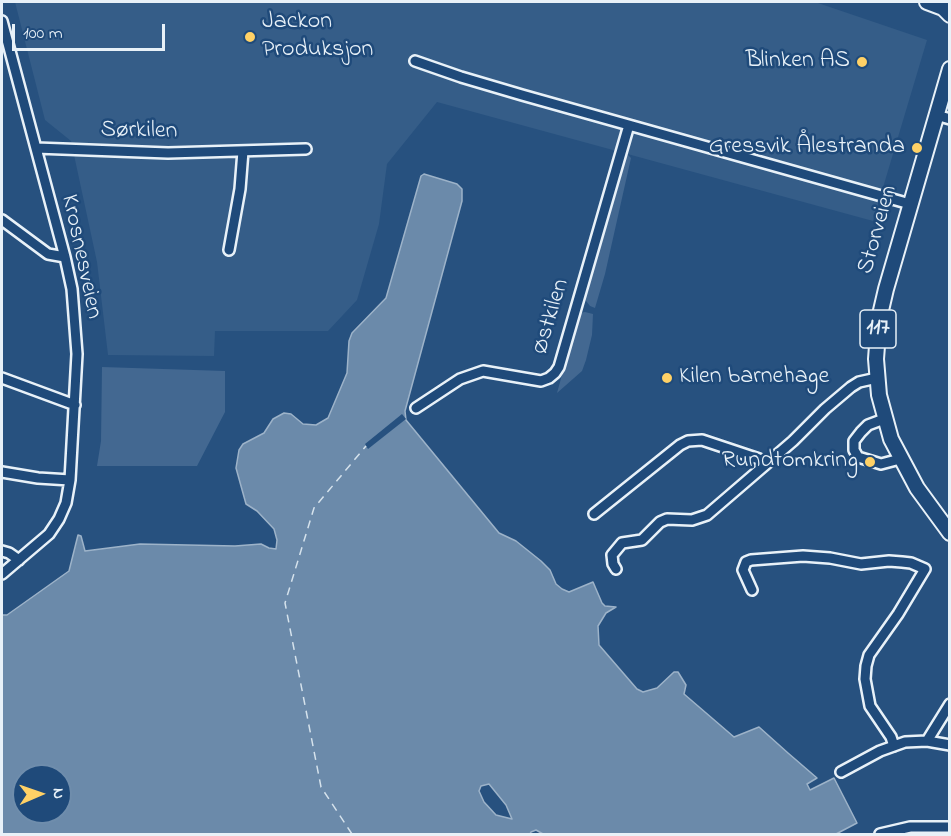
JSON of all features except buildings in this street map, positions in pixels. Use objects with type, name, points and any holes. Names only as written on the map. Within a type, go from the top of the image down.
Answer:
[{"type":"main road","points":[[927,2],[943,8],[950,15]]},
{"type":"main road","name":"Storveien","points":[[950,69],[943,117],[910,204],[879,320],[876,359],[884,419],[900,459],[950,533]]},
{"type":"street","name":"Krosnesveien","points":[[2,21],[65,257],[76,322],[75,405],[70,480],[66,503],[49,534],[2,574]]},
{"type":"street","points":[[414,61],[461,78],[910,204]]},
{"type":"street","name":"Østkilen","points":[[416,408],[460,379],[483,371],[541,381],[555,374],[559,367],[629,125]]},
{"type":"street","name":"Sørkilen","points":[[36,148],[129,152],[306,149]]},
{"type":"street","points":[[229,250],[240,189],[243,151]]},
{"type":"street","points":[[2,220],[48,254],[65,257]]},
{"type":"street","points":[[2,378],[75,405]]},
{"type":"street","points":[[616,569],[612,564],[612,555],[622,543],[642,540],[660,522],[667,519],[692,520],[707,515],[793,441],[851,387],[859,382],[877,378]]},
{"type":"street","points":[[884,419],[868,425],[861,432],[854,441],[854,450],[858,457],[881,464],[900,459]]},
{"type":"street","points":[[594,514],[688,441],[702,440],[759,459],[764,464]]},
{"type":"street","points":[[2,472],[70,480]]},
{"type":"street","points":[[2,551],[19,560]]},
{"type":"street","points":[[752,590],[743,570],[746,562],[751,561],[803,556],[861,564],[902,562],[925,569],[898,614],[869,655],[866,666],[865,679],[870,706],[891,737],[894,746]]},
{"type":"street","points":[[927,741],[950,704]]},
{"type":"street","points":[[841,772],[905,742],[927,741],[950,745]]},
{"type":"street","points":[[880,834],[910,826],[950,827]]},
{"type":"shaded area","points":[[15,2],[815,2],[927,40],[873,221],[437,102],[387,164],[379,224],[357,300],[328,331],[215,331],[214,356],[108,355],[97,262],[71,141],[45,120]]},
{"type":"shaded area","points":[[626,153],[631,158],[595,308],[590,306],[583,297]]},
{"type":"shaded area","points":[[424,174],[457,184],[462,189],[462,201],[405,411],[406,420],[499,533],[516,541],[541,561],[550,570],[556,584],[569,592],[593,582],[602,603],[605,606],[616,607],[606,613],[598,626],[599,645],[637,689],[643,692],[657,688],[674,672],[678,672],[686,685],[684,694],[734,737],[759,727],[817,778],[807,784],[810,790],[834,778],[857,823],[836,834],[543,834],[536,830],[530,834],[2,834],[2,615],[7,615],[69,571],[78,535],[81,536],[85,551],[140,544],[235,546],[261,544],[276,549],[277,540],[274,529],[257,511],[246,504],[236,468],[239,450],[243,444],[264,433],[273,419],[284,413],[291,414],[303,424],[316,425],[328,418],[347,373],[349,341],[352,333],[386,298],[421,176]],"holes":[[[489,784],[506,805],[512,819],[496,815],[484,802],[479,791],[481,786]]]},
{"type":"shaded area","points":[[579,313],[593,314],[592,335],[586,360],[582,371],[557,393]]},
{"type":"shaded area","points":[[102,367],[225,371],[225,412],[197,466],[97,466],[101,441]]},
{"type":"pier","points":[[402,414],[406,419],[368,449],[365,444]]},
{"type":"ferry route","points":[[352,834],[321,787],[285,603],[314,508],[366,446]]},
{"type":"place","name":"Jackon Produksjon","points":[[250,37]]},
{"type":"place","name":"Blinken AS","points":[[862,62]]},
{"type":"place","name":"Gressvik Ålestranda","points":[[917,148]]},
{"type":"place","name":"Kilen barnehage","points":[[667,378]]},
{"type":"place","name":"Rundtomkring","points":[[870,462]]}]
